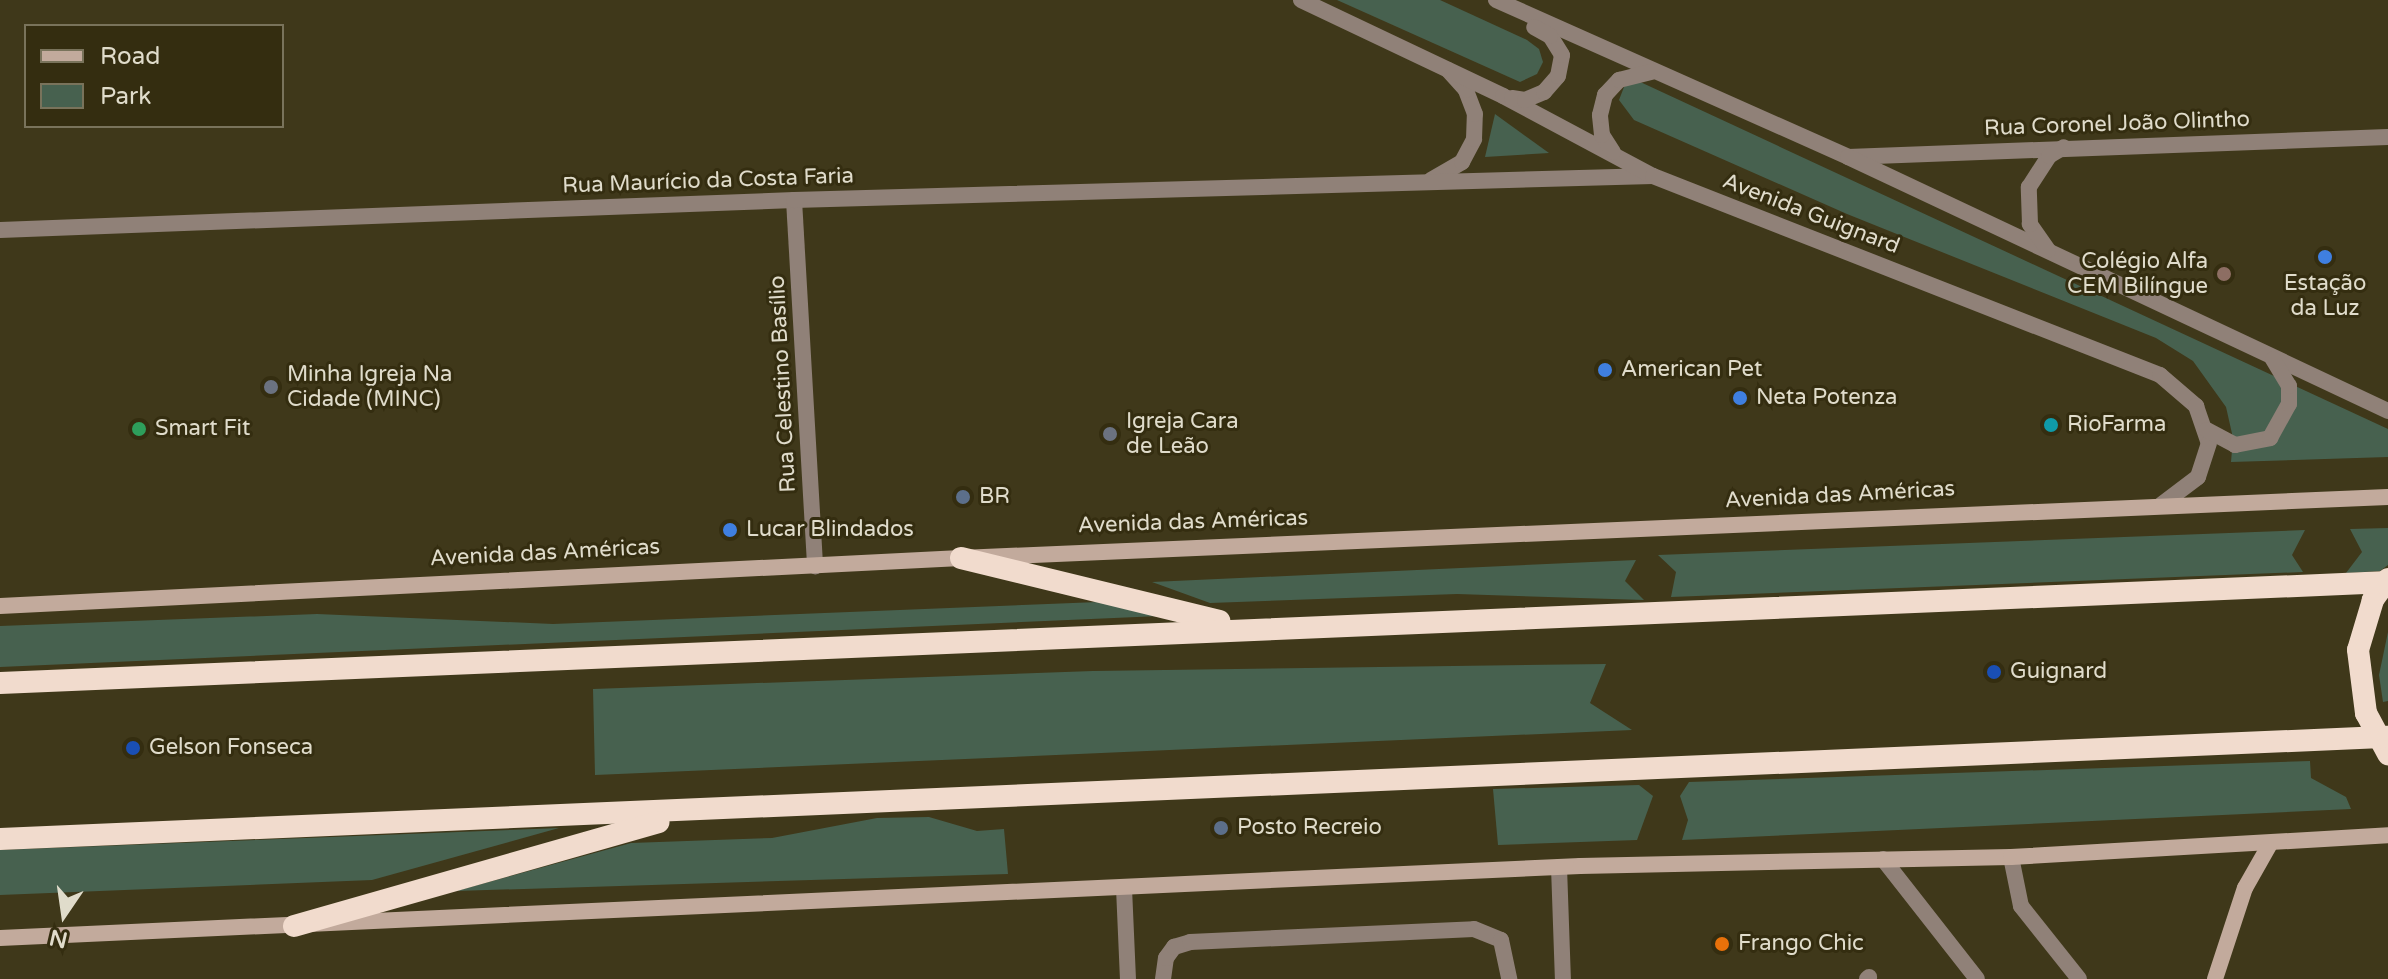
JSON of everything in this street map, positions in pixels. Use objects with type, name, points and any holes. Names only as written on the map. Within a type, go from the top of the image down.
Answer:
[{"type":"highway","points":[[961,558],[1243,627]]},
{"type":"highway","points":[[0,683],[1243,627],[2387,581]]},
{"type":"highway","points":[[0,839],[2385,743],[2366,713],[2358,650],[2362,627],[2387,581]]},
{"type":"highway","points":[[294,926],[691,813]]},
{"type":"main road","name":"Avenida das Américas","points":[[0,606],[961,558],[2388,497]]},
{"type":"main road","points":[[0,938],[1559,867],[2011,857],[2388,835]]},
{"type":"main road","points":[[2215,979],[2245,888],[2270,844]]},
{"type":"street","name":"Avenida Guignard","points":[[1301,0],[1503,96],[1653,176],[2160,375],[2196,406],[2207,430]]},
{"type":"street","points":[[1495,0],[1848,157],[2388,411]]},
{"type":"street","points":[[1495,0],[1503,11],[1550,36],[1562,55],[1558,76],[1544,92],[1525,100],[1503,96]]},
{"type":"street","name":"Rua Maurício da Costa Faria","points":[[1418,184],[1452,169],[1474,139],[1471,102],[1448,70]]},
{"type":"street","points":[[1613,152],[1602,135],[1600,115],[1605,95],[1619,80],[1637,72],[1658,72]]},
{"type":"street","name":"Rua Coronel João Olintho","points":[[1848,157],[2388,137]]},
{"type":"street","points":[[2052,254],[2030,224],[2029,187],[2049,156],[2064,147]]},
{"type":"street","name":"Rua Maurício da Costa Faria","points":[[0,230],[794,200],[1653,176]]},
{"type":"street","name":"Rua Celestino Basílio","points":[[794,200],[815,566]]},
{"type":"street","points":[[2161,505],[2198,477],[2207,457],[2207,430],[2235,445],[2254,445],[2270,438],[2283,424],[2289,386],[2270,356]]},
{"type":"street","points":[[2011,857],[2021,906],[2079,979]]},
{"type":"street","points":[[1883,859],[1977,979]]},
{"type":"street","points":[[1559,867],[1563,979]]},
{"type":"street","points":[[1124,888],[1128,979]]},
{"type":"street","points":[[1163,979],[1166,958],[1174,947],[1190,942],[1474,929],[1501,940],[1509,979]]},
{"type":"green space","points":[[1337,0],[1440,0],[1527,40],[1539,49],[1543,62],[1537,74],[1520,82]]},
{"type":"green space","points":[[1636,80],[2388,429],[2388,457],[2231,462],[2233,438],[2226,407],[2193,361],[2156,338],[1847,214],[1634,120],[1619,100],[1624,87]]},
{"type":"green space","points":[[1495,114],[1549,153],[1485,157]]},
{"type":"green space","points":[[2388,528],[2388,565],[2380,571],[2346,573],[2362,552],[2350,529]]},
{"type":"green space","points":[[2305,530],[2292,555],[2303,572],[1671,597],[1676,572],[1658,555]]},
{"type":"green space","points":[[1636,560],[1625,581],[1644,600],[1457,594],[1210,603],[1152,582]]},
{"type":"green space","points":[[1098,602],[1160,616],[0,667],[0,626],[317,614],[553,624]]},
{"type":"green space","points":[[2388,632],[2388,701],[2383,702],[2379,675]]},
{"type":"green space","points":[[1606,664],[1590,703],[1632,730],[595,775],[593,689],[1093,671]]},
{"type":"green space","points":[[2310,761],[2311,778],[2346,797],[2351,809],[1682,840],[1688,820],[1680,796],[1689,782]]},
{"type":"green space","points":[[1639,785],[1653,796],[1637,840],[1498,845],[1493,789]]},
{"type":"green space","points":[[929,817],[977,831],[1004,829],[1008,874],[456,891],[631,843],[772,838],[877,818]]},
{"type":"green space","points":[[559,828],[372,880],[0,895],[0,850]]},
{"type":"place","name":"Estação da Luz","points":[[2325,257]]},
{"type":"place","name":"Colégio Alfa CEM Bilíngue","points":[[2224,274]]},
{"type":"place","name":"American Pet","points":[[1605,370]]},
{"type":"place","name":"Minha Igreja Na Cidade (MINC)","points":[[271,387]]},
{"type":"place","name":"Neta Potenza","points":[[1740,398]]},
{"type":"place","name":"RioFarma","points":[[2051,425]]},
{"type":"place","name":"Smart Fit","points":[[139,429]]},
{"type":"place","name":"Igreja Cara de Leão","points":[[1110,434]]},
{"type":"place","name":"BR","points":[[963,497]]},
{"type":"place","name":"Lucar Blindados","points":[[730,530]]},
{"type":"place","name":"Guignard","points":[[1994,672]]},
{"type":"place","name":"Gelson Fonseca","points":[[133,748]]},
{"type":"place","name":"Posto Recreio","points":[[1221,828]]},
{"type":"place","name":"Frango Chic","points":[[1722,944]]}]
